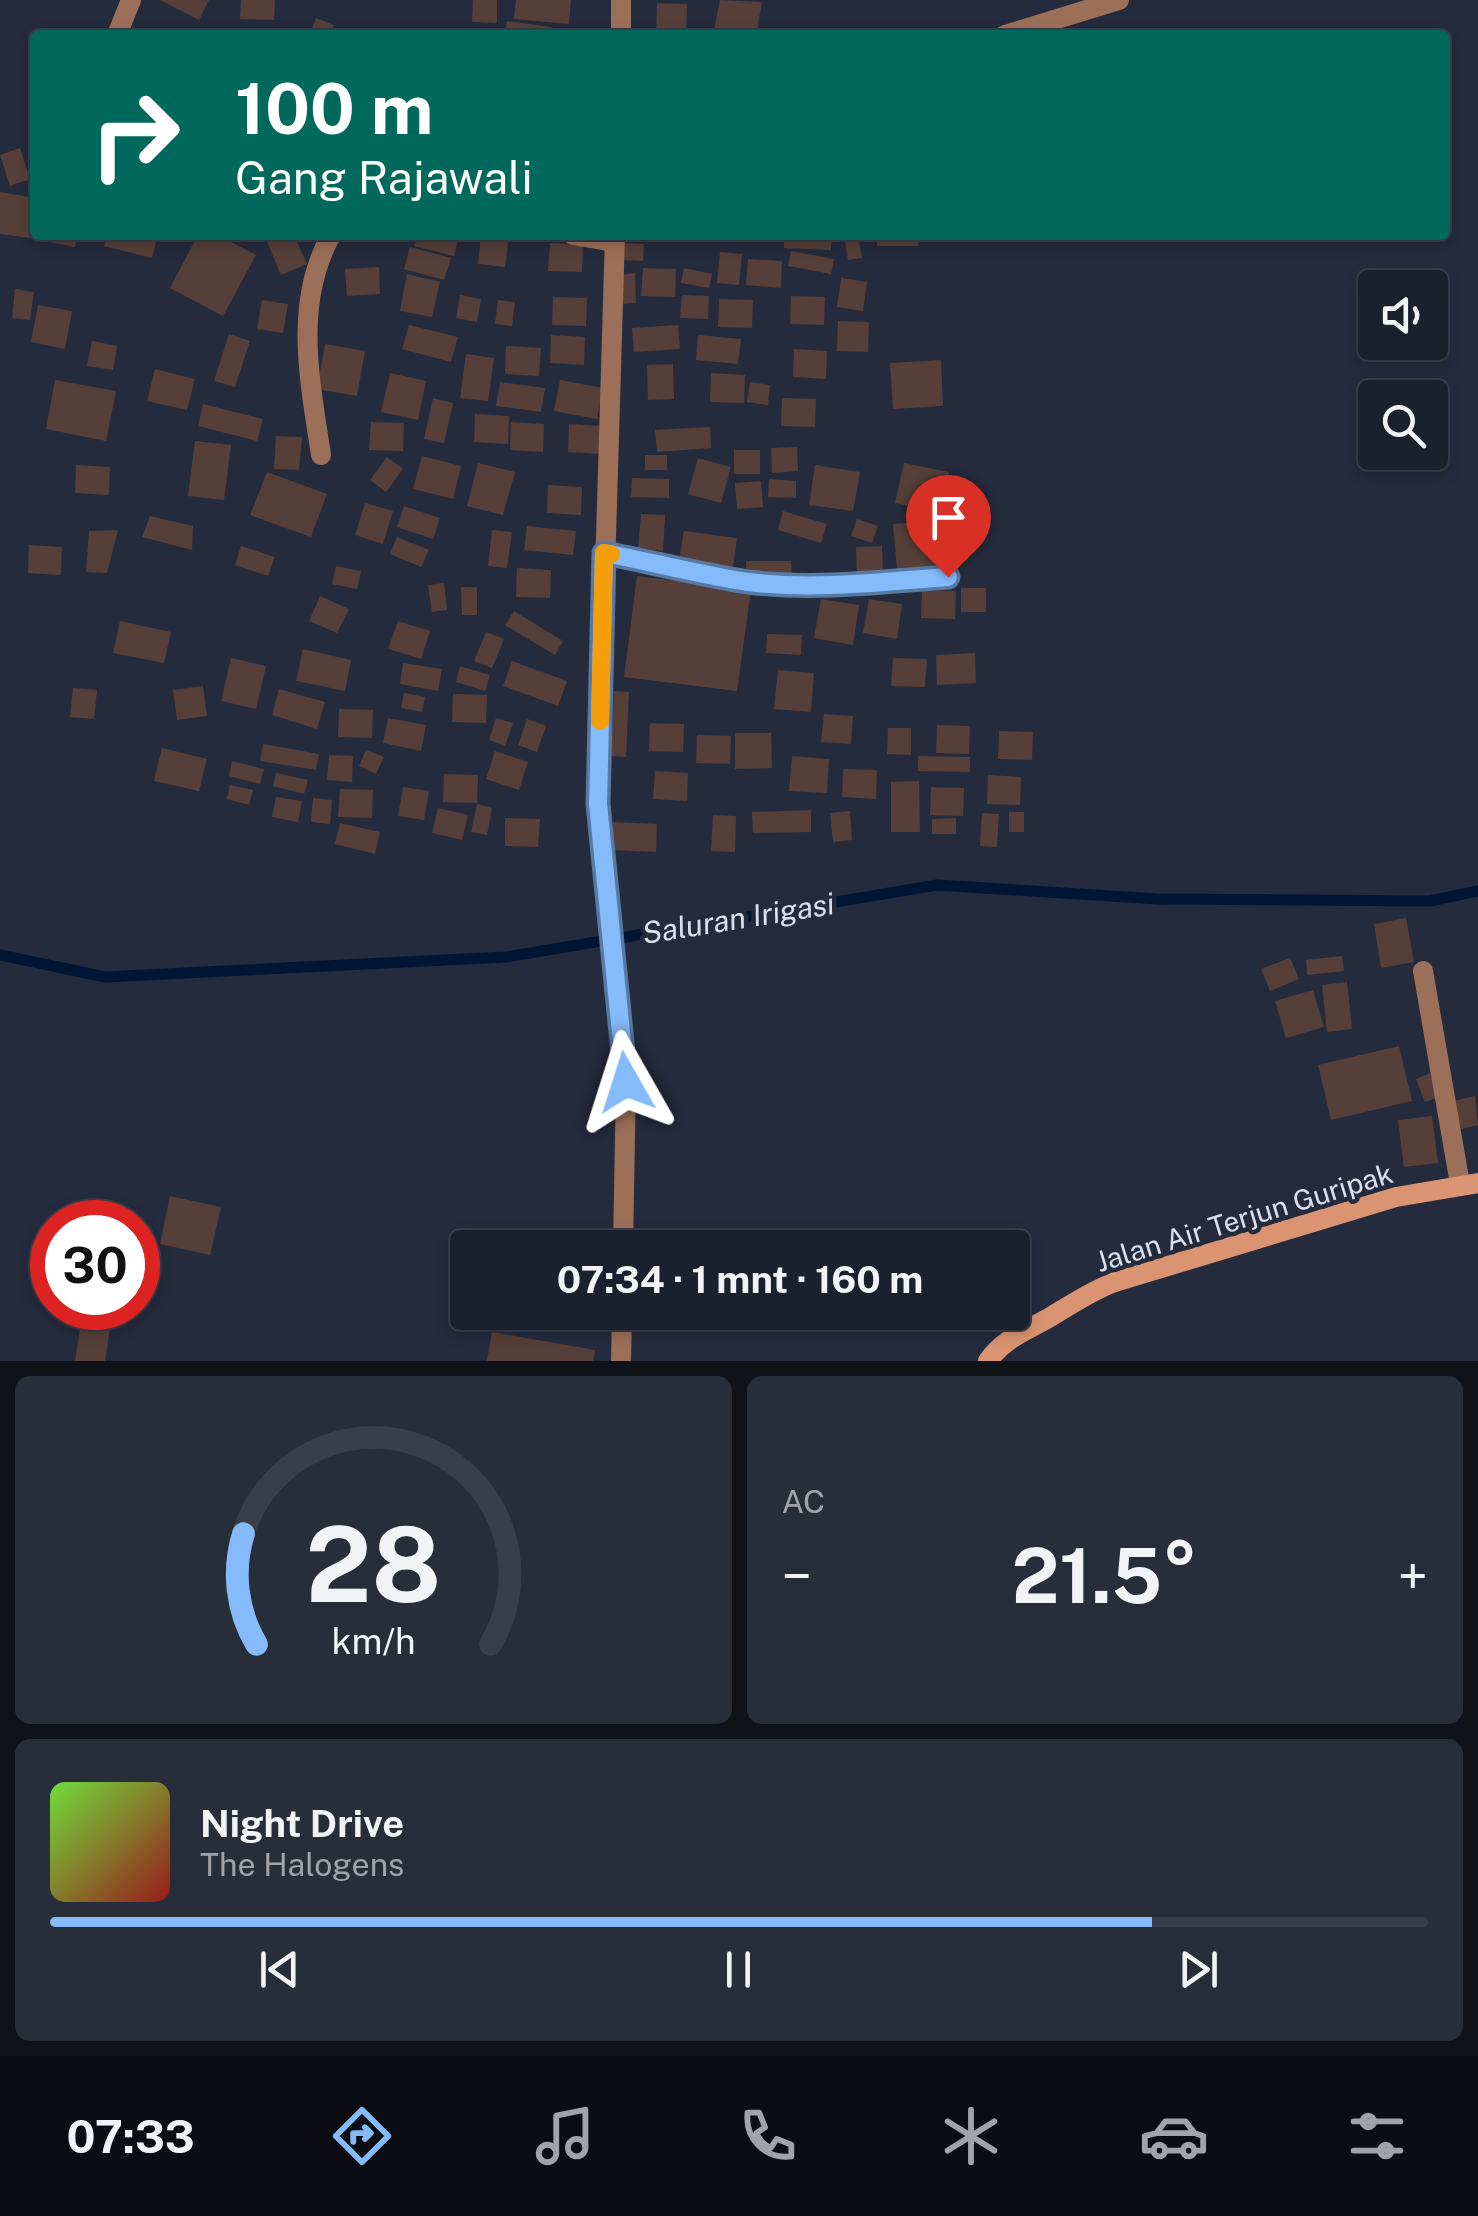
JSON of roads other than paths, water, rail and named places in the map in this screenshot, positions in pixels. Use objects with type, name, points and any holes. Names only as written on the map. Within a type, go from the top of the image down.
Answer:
[{"type":"street","points":[[119,30],[131,0]]},
{"type":"street","points":[[621,0],[621,30]]},
{"type":"street","points":[[1021,30],[1119,0]]},
{"type":"street","points":[[321,455],[306,349],[307,307],[329,240]]},
{"type":"street","points":[[614,240],[598,804],[626,1082],[623,1230]]},
{"type":"street","points":[[604,553],[764,583],[846,584],[948,577]]},
{"type":"street","points":[[1423,971],[1469,1184]]},
{"type":"street","name":"Jalan Air Terjun Guripak","points":[[988,1361],[1024,1328],[1115,1282],[1396,1198],[1469,1184]]},
{"type":"street","points":[[622,1330],[622,1361]]},
{"type":"waterway","name":"Saluran Irigasi","points":[[0,955],[105,977],[506,957],[937,885],[1158,899],[1430,901],[1478,891]]}]
